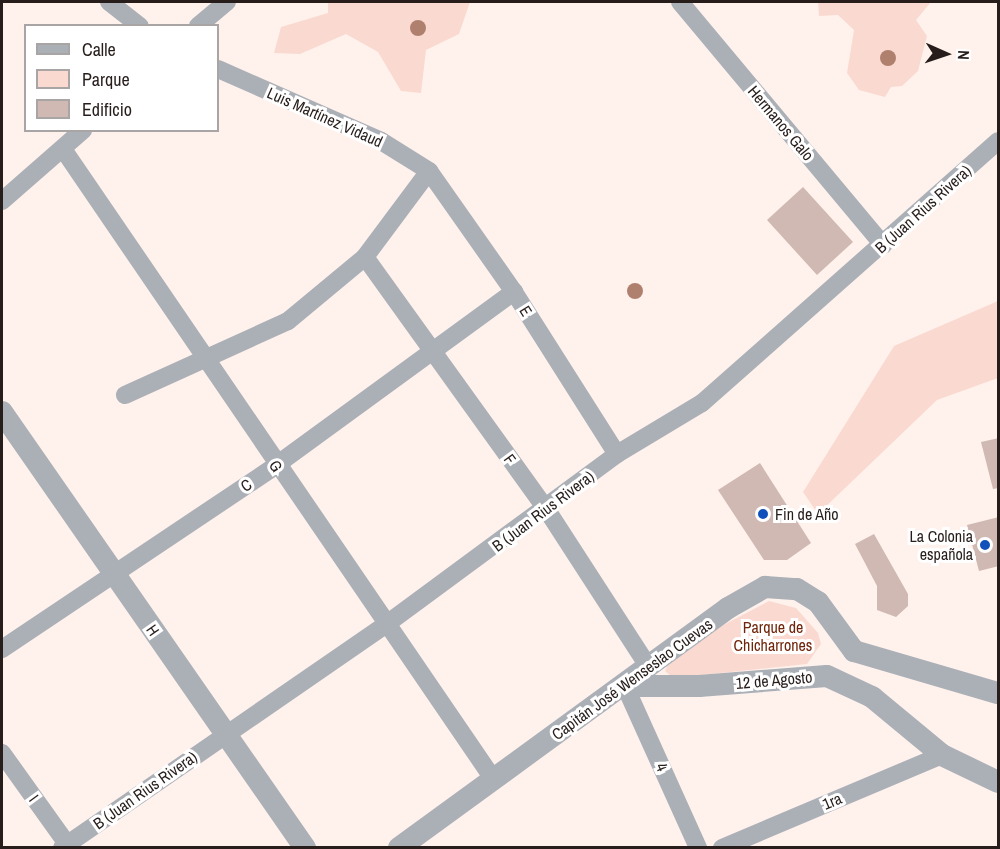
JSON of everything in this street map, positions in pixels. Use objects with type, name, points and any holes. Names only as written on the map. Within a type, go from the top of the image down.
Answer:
[{"type":"street","points":[[109,2],[137,24]]},
{"type":"street","points":[[200,24],[227,2]]},
{"type":"street","name":"Hermanos Galo","points":[[680,2],[883,245]]},
{"type":"street","name":"Luis Martínez Vidaud","points":[[219,69],[381,141],[429,171]]},
{"type":"street","points":[[2,201],[80,132]]},
{"type":"street","name":"B (Juan Rius Rivera)","points":[[66,846],[547,510],[617,454],[702,403],[999,141]]},
{"type":"street","name":"G","points":[[63,148],[275,466],[388,623],[494,780]]},
{"type":"street","points":[[125,394],[288,321],[365,257],[429,171]]},
{"type":"street","name":"E","points":[[429,171],[514,292],[617,454]]},
{"type":"street","name":"F","points":[[365,257],[547,510],[648,666]]},
{"type":"street","name":"C","points":[[2,649],[112,572],[275,466],[514,292]]},
{"type":"street","name":"H","points":[[2,412],[304,848]]},
{"type":"street","name":"Capitán José Wenseslao Cuevas","points":[[399,848],[626,686],[648,666],[765,587],[797,589],[818,602],[854,651]]},
{"type":"street","points":[[827,676],[854,651],[999,693]]},
{"type":"street","name":"12 de Agosto","points":[[626,686],[699,686],[827,676],[872,697],[942,755],[999,782]]},
{"type":"street","name":"4","points":[[626,686],[698,848]]},
{"type":"street","name":"I","points":[[2,753],[66,846]]},
{"type":"street","name":"1ra","points":[[722,848],[942,755]]},
{"type":"green space","points":[[328,2],[470,2],[459,34],[426,50],[421,93],[401,91],[378,52],[346,34],[300,54],[274,53],[281,27],[328,13]]},
{"type":"green space","points":[[818,2],[931,2],[916,20],[927,36],[918,71],[902,86],[891,87],[885,97],[859,90],[847,73],[854,30],[838,15],[819,16]]},
{"type":"green space","points":[[998,301],[998,378],[937,400],[818,514],[803,492],[894,346]]},
{"type":"green space","name":"Parque de Chicharrones","points":[[769,601],[796,608],[818,633],[821,644],[807,664],[673,678],[665,671],[674,651]]},
{"type":"building","points":[[803,187],[853,242],[817,275],[767,220]]},
{"type":"building","name":"La Colonia española","points":[[999,438],[999,488],[993,489],[981,442]]},
{"type":"building","name":"Fin de Año","points":[[760,463],[811,543],[787,560],[764,560],[718,490]]},
{"type":"building","name":"La Colonia española","points":[[999,517],[999,566],[979,571],[967,525]]},
{"type":"building","points":[[874,534],[908,594],[908,606],[896,617],[877,610],[877,586],[855,544]]},
{"type":"place","name":"Fin de Año","points":[[763,514]]},
{"type":"place","name":"La Colonia española","points":[[985,545]]}]
